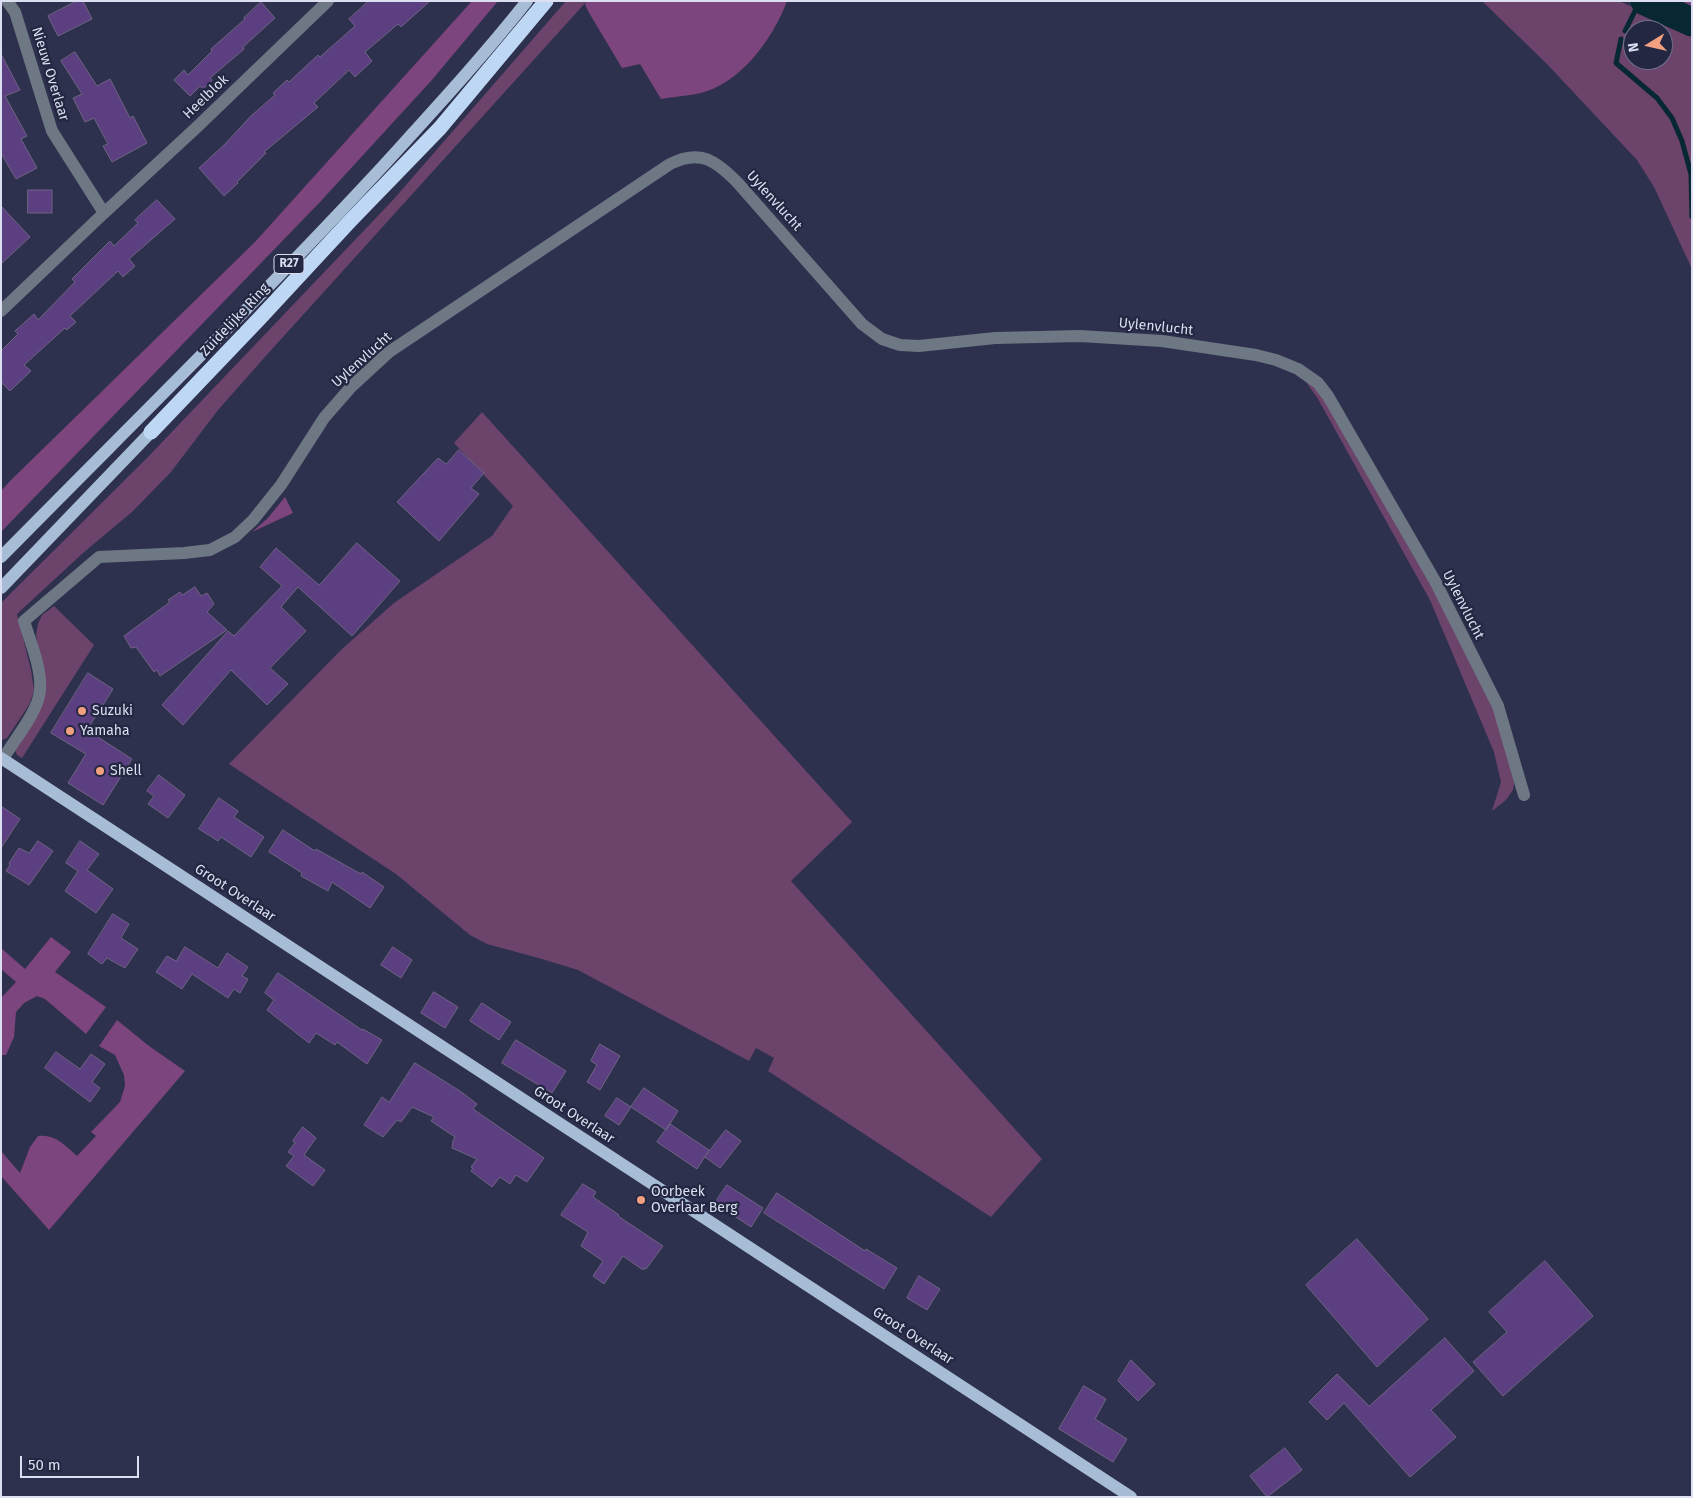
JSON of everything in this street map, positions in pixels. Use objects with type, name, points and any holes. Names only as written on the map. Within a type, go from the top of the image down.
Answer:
[{"type":"highway","name":"Zuidelijke Ring","points":[[151,432],[440,128],[546,1]]},
{"type":"main road","name":"Zuidelijke Ring","points":[[1,557],[342,210],[433,111],[527,1]]},
{"type":"main road","name":"Zuidelijke Ring","points":[[1,588],[151,432]]},
{"type":"main road","name":"Groot Overlaar","points":[[2,758],[1131,1497]]},
{"type":"street","name":"Nieuw Overlaar","points":[[7,1],[15,12],[52,131],[104,213]]},
{"type":"street","name":"Heelblok","points":[[104,213],[328,1]]},
{"type":"street","name":"Uylenvlucht","points":[[2,758],[38,702],[40,690],[38,672],[24,621],[99,557],[210,550],[235,538],[253,520],[281,484],[324,418],[350,387],[389,352],[670,164],[681,158],[699,156],[721,165],[862,324],[882,339],[900,345],[919,346],[994,338],[1080,336],[1162,341],[1256,355],[1276,360],[1298,369],[1318,383],[1328,396],[1439,589],[1498,706],[1524,795]]},
{"type":"street","points":[[1,311],[104,213]]},
{"type":"shaded area","points":[[472,1],[498,1],[431,81],[320,202],[1,532],[1,491],[255,242]]},
{"type":"shaded area","points":[[566,1],[587,1],[218,410],[171,472],[132,512],[83,553],[17,614],[31,670],[34,691],[29,705],[7,738],[1,740],[1,603],[147,458],[393,200]]},
{"type":"shaded area","points":[[587,1],[787,1],[766,42],[756,55],[733,77],[721,85],[702,93],[661,99],[640,64],[622,68],[588,11],[585,4]]},
{"type":"shaded area","points":[[1482,1],[1619,1],[1662,20],[1623,20],[1623,70],[1673,70],[1673,25],[1692,33],[1692,269],[1654,187],[1637,160],[1547,64]]},
{"type":"shaded area","points":[[1664,1],[1692,1],[1692,14]]},
{"type":"shaded area","points":[[1304,379],[1320,390],[1426,572],[1494,708],[1515,777],[1513,790],[1506,800],[1492,811],[1501,782],[1494,752],[1430,600],[1318,399]]},
{"type":"shaded area","points":[[482,412],[852,822],[791,881],[1042,1159],[991,1217],[768,1071],[774,1058],[756,1048],[749,1061],[578,970],[487,944],[470,935],[396,874],[229,764],[342,649],[394,603],[492,536],[513,506],[454,443]]},
{"type":"shaded area","points":[[285,497],[293,513],[252,532],[267,519]]},
{"type":"shaded area","points":[[54,606],[94,645],[22,758],[17,755],[15,750],[46,688],[36,635],[38,624],[42,615]]},
{"type":"shaded area","points":[[51,937],[71,952],[55,972],[106,1007],[86,1034],[45,999],[37,996],[24,1003],[16,1012],[14,1037],[6,1055],[1,1055],[1,998],[16,982],[1,969],[1,948],[25,969]]},
{"type":"shaded area","points":[[117,1020],[149,1046],[185,1071],[49,1230],[1,1176],[1,1151],[20,1173],[30,1147],[38,1136],[55,1139],[64,1144],[77,1156],[96,1136],[91,1132],[120,1102],[125,1086],[124,1075],[115,1055],[99,1046]]},
{"type":"building","points":[[77,1],[83,1],[92,19],[58,36],[48,16]]},
{"type":"building","points":[[369,1],[430,1],[401,27],[398,24],[365,52],[372,61],[355,77],[349,70],[314,103],[318,107],[264,152],[266,153],[224,196],[199,168],[275,95],[273,93],[287,80],[289,82],[318,55],[320,57],[355,26],[349,19]]},
{"type":"building","points":[[261,2],[275,18],[243,47],[244,49],[210,78],[212,80],[203,89],[200,86],[190,96],[174,80],[184,70],[188,75],[212,51],[211,49]]},
{"type":"building","points":[[75,52],[97,86],[110,79],[130,118],[133,116],[147,143],[112,162],[103,146],[108,144],[94,118],[85,122],[73,98],[82,94],[61,61]]},
{"type":"building","points":[[1,54],[20,90],[5,96],[27,136],[21,139],[37,168],[16,179],[1,153]]},
{"type":"building","points":[[28,190],[52,190],[52,213],[28,213]]},
{"type":"building","points":[[157,200],[175,219],[129,259],[135,266],[123,277],[118,271],[70,316],[76,322],[67,330],[65,328],[24,365],[31,371],[10,391],[1,382],[1,351],[18,334],[15,331],[34,314],[38,320],[75,282],[72,279],[110,241],[114,246],[138,223],[135,220]]},
{"type":"building","points":[[1,206],[30,237],[1,264]]},
{"type":"building","points":[[459,450],[484,473],[471,488],[479,494],[439,541],[397,502],[438,458],[446,464]]},
{"type":"building","points":[[357,543],[400,581],[352,636],[298,587],[281,607],[306,631],[270,668],[288,684],[267,705],[231,670],[183,725],[162,705],[228,631],[234,636],[282,586],[260,567],[276,548],[319,585]]},
{"type":"building","points":[[195,587],[201,596],[207,593],[214,604],[207,612],[227,630],[160,676],[157,670],[154,672],[136,647],[131,648],[124,636],[170,602],[168,600],[180,592],[182,595]]},
{"type":"building","points":[[88,673],[113,689],[87,730],[132,759],[103,805],[68,783],[86,754],[51,733]]},
{"type":"building","points":[[159,775],[185,795],[168,818],[148,804],[154,796],[147,791]]},
{"type":"building","points":[[219,798],[238,811],[234,817],[264,837],[251,857],[221,837],[218,841],[199,829]]},
{"type":"building","points":[[1,806],[20,819],[1,848]]},
{"type":"building","points":[[283,830],[315,851],[316,849],[361,874],[362,872],[384,887],[370,908],[332,882],[328,891],[301,876],[302,873],[269,852]]},
{"type":"building","points":[[38,841],[53,851],[29,885],[6,871],[19,848],[29,853]]},
{"type":"building","points":[[80,841],[99,854],[87,870],[113,889],[96,913],[65,891],[78,871],[66,863]]},
{"type":"building","points":[[113,914],[129,924],[121,938],[138,949],[125,968],[107,958],[102,964],[88,954]]},
{"type":"building","points":[[185,947],[218,968],[227,953],[248,967],[242,976],[248,979],[240,993],[234,989],[228,998],[192,974],[182,989],[156,972],[167,956],[176,961]]},
{"type":"building","points":[[393,947],[412,960],[401,978],[381,965]]},
{"type":"building","points":[[278,973],[362,1030],[382,1040],[367,1064],[337,1042],[335,1045],[316,1033],[309,1043],[267,1010],[274,1000],[265,993]]},
{"type":"building","points":[[434,992],[458,1007],[445,1028],[421,1013]]},
{"type":"building","points":[[482,1003],[511,1022],[499,1040],[470,1021]]},
{"type":"building","points":[[516,1040],[566,1071],[552,1093],[502,1063]]},
{"type":"building","points":[[600,1044],[620,1056],[600,1090],[587,1082],[597,1065],[591,1061]]},
{"type":"building","points":[[56,1052],[80,1069],[91,1054],[105,1064],[92,1082],[100,1088],[90,1102],[45,1068]]},
{"type":"building","points":[[415,1063],[460,1091],[477,1104],[473,1109],[544,1158],[527,1182],[516,1175],[510,1184],[500,1177],[492,1187],[471,1171],[473,1168],[471,1167],[477,1159],[452,1148],[455,1137],[431,1121],[434,1117],[412,1107],[401,1122],[397,1120],[383,1137],[364,1125],[382,1097],[389,1102]]},
{"type":"building","points":[[644,1088],[678,1111],[666,1130],[631,1107]]},
{"type":"building","points":[[617,1098],[631,1107],[619,1125],[605,1116]]},
{"type":"building","points":[[670,1124],[709,1150],[697,1169],[657,1142]]},
{"type":"building","points":[[303,1127],[316,1138],[304,1155],[325,1170],[313,1186],[286,1166],[294,1156],[288,1152]]},
{"type":"building","points":[[726,1130],[741,1141],[720,1168],[705,1157]]},
{"type":"building","points":[[583,1184],[596,1192],[593,1197],[663,1246],[646,1269],[644,1268],[643,1270],[623,1256],[604,1284],[593,1276],[603,1261],[581,1246],[588,1232],[561,1215]]},
{"type":"building","points":[[727,1185],[763,1208],[751,1227],[715,1203]]},
{"type":"building","points":[[777,1193],[865,1251],[866,1249],[897,1268],[884,1289],[764,1213]]},
{"type":"building","points":[[1357,1239],[1428,1319],[1377,1367],[1306,1285]]},
{"type":"building","points":[[1545,1261],[1593,1316],[1503,1396],[1473,1362],[1507,1332],[1489,1312]]},
{"type":"building","points":[[919,1276],[940,1289],[927,1310],[907,1298]]},
{"type":"building","points":[[1445,1338],[1474,1371],[1431,1410],[1456,1437],[1410,1477],[1344,1403],[1327,1420],[1309,1402],[1337,1374],[1369,1406]]},
{"type":"building","points":[[1131,1360],[1155,1384],[1138,1401],[1118,1381]]},
{"type":"building","points":[[1084,1386],[1106,1399],[1095,1419],[1127,1439],[1113,1462],[1059,1429]]},
{"type":"building","points":[[1285,1448],[1302,1470],[1267,1497],[1250,1476]]},
{"type":"waterway","points":[[1630,20],[1640,1]]},
{"type":"waterway","points":[[1645,1],[1692,22]]},
{"type":"waterway","points":[[1652,4],[1655,1]]},
{"type":"waterway","points":[[1621,39],[1616,63],[1657,98],[1672,118],[1682,141],[1691,174],[1692,217]]},
{"type":"place","name":"Suzuki","points":[[82,711]]},
{"type":"place","name":"Yamaha","points":[[70,731]]},
{"type":"place","name":"Shell","points":[[100,771]]},
{"type":"place","name":"Oorbeek Overlaar Berg","points":[[641,1200]]}]
